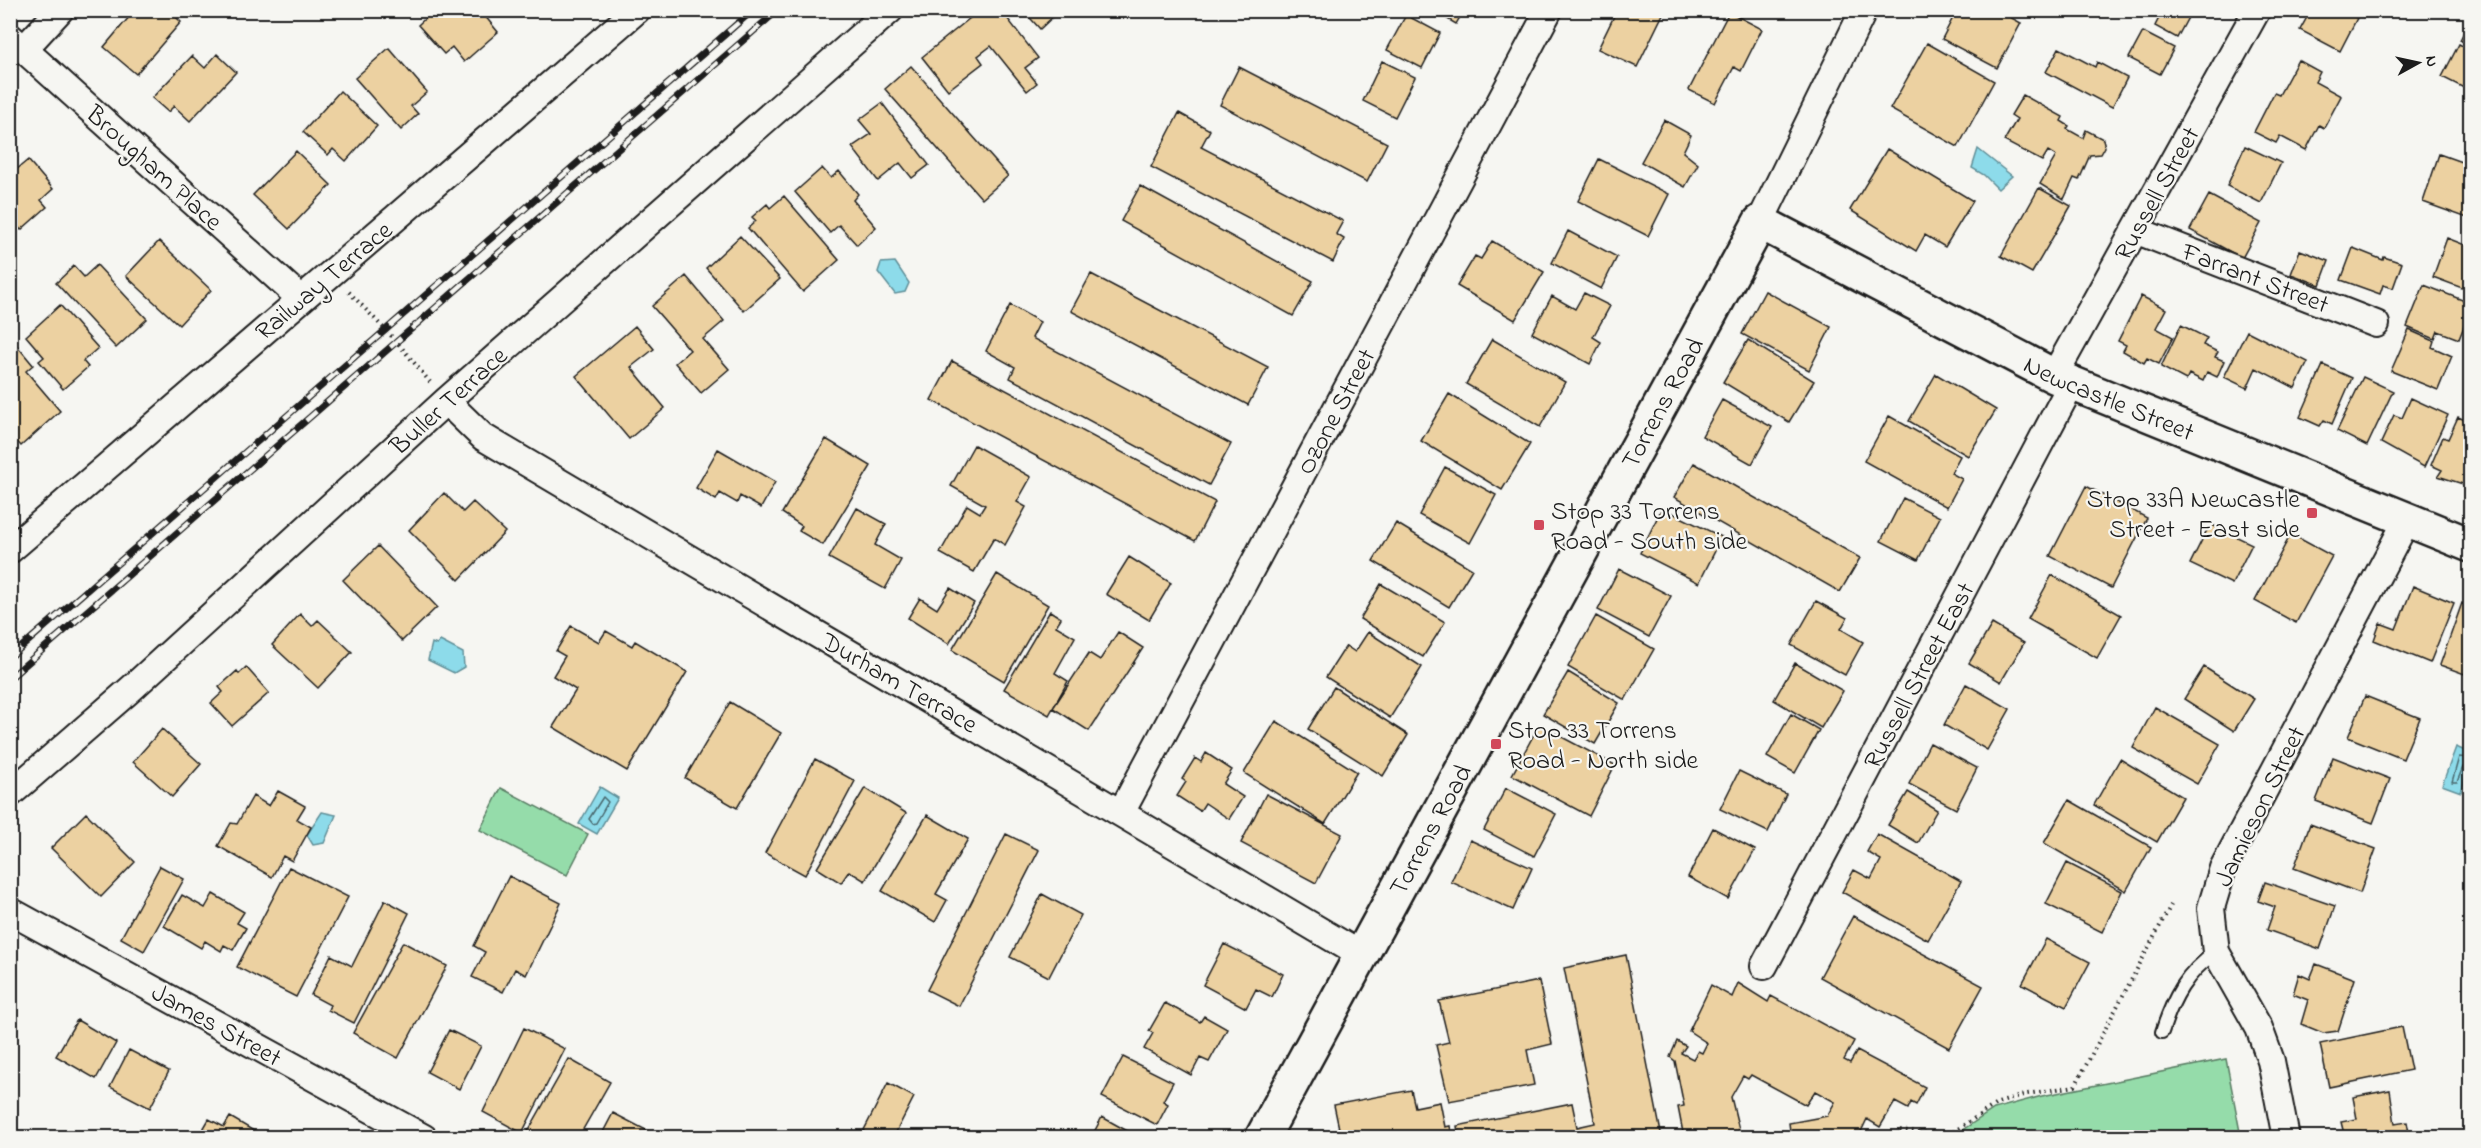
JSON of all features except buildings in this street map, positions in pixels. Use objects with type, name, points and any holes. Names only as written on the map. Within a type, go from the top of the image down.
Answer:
[{"type":"street","points":[[17,43],[60,10]]},
{"type":"street","name":"Railway Terrace","points":[[10,550],[637,10]]},
{"type":"street","name":"Buller Terrace","points":[[10,794],[132,688],[446,401],[890,10]]},
{"type":"street","name":"Ozone Street","points":[[1122,811],[1549,10]]},
{"type":"street","name":"Torrens Road","points":[[1262,1137],[1760,222],[1864,10]]},
{"type":"street","name":"Russell Street","points":[[2063,379],[2135,230],[2257,10]]},
{"type":"street","name":"Brougham Place","points":[[17,43],[300,298]]},
{"type":"street","name":"Newcastle Street","points":[[1760,222],[2063,379],[2470,545]]},
{"type":"street","name":"Farrant Street","points":[[2135,230],[2376,324]]},
{"type":"street","name":"Russell Street East","points":[[1764,966],[2063,379]]},
{"type":"street","name":"Durham Terrace","points":[[446,401],[483,437],[1122,811],[1361,955]]},
{"type":"street","name":"Jamieson Street","points":[[2286,1137],[2271,1061],[2259,1028],[2216,952],[2211,908],[2223,868],[2407,520]]},
{"type":"street","name":"James Street","points":[[10,911],[424,1137]]},
{"type":"lane","points":[[2162,1032],[2173,998],[2191,972],[2216,952]]},
{"type":"path","points":[[332,274],[397,342],[446,401]]},
{"type":"path","points":[[1900,1130],[1942,1135],[1953,1132],[1998,1103],[2027,1094],[2075,1086],[2171,905]]},
{"type":"green space","points":[[501,788],[588,834],[567,875],[480,830]]},
{"type":"green space","points":[[2226,1059],[2241,1137],[1952,1137],[1994,1109],[2042,1096]]},
{"type":"water","points":[[1978,149],[2012,176],[1998,189],[1984,175],[1972,168]]},
{"type":"water","points":[[895,262],[909,283],[905,292],[895,294],[878,272],[881,263]]},
{"type":"water","points":[[440,641],[463,653],[464,667],[454,673],[428,660],[432,643],[437,645]]},
{"type":"water","points":[[2456,747],[2470,753],[2470,763],[2461,792],[2442,785]]},
{"type":"water","points":[[600,787],[618,798],[597,834],[579,824]]},
{"type":"water","points":[[322,812],[336,815],[324,843],[313,845],[307,835]]},
{"type":"railway","points":[[10,657],[753,10]]},
{"type":"railway","points":[[10,678],[778,10]]},
{"type":"place","name":"Stop 33A Newcastle Street - East side","points":[[2312,513]]},
{"type":"place","name":"Stop 33 Torrens Road - South side","points":[[1539,525]]},
{"type":"place","name":"Stop 33 Torrens Road - North side","points":[[1496,744]]}]
